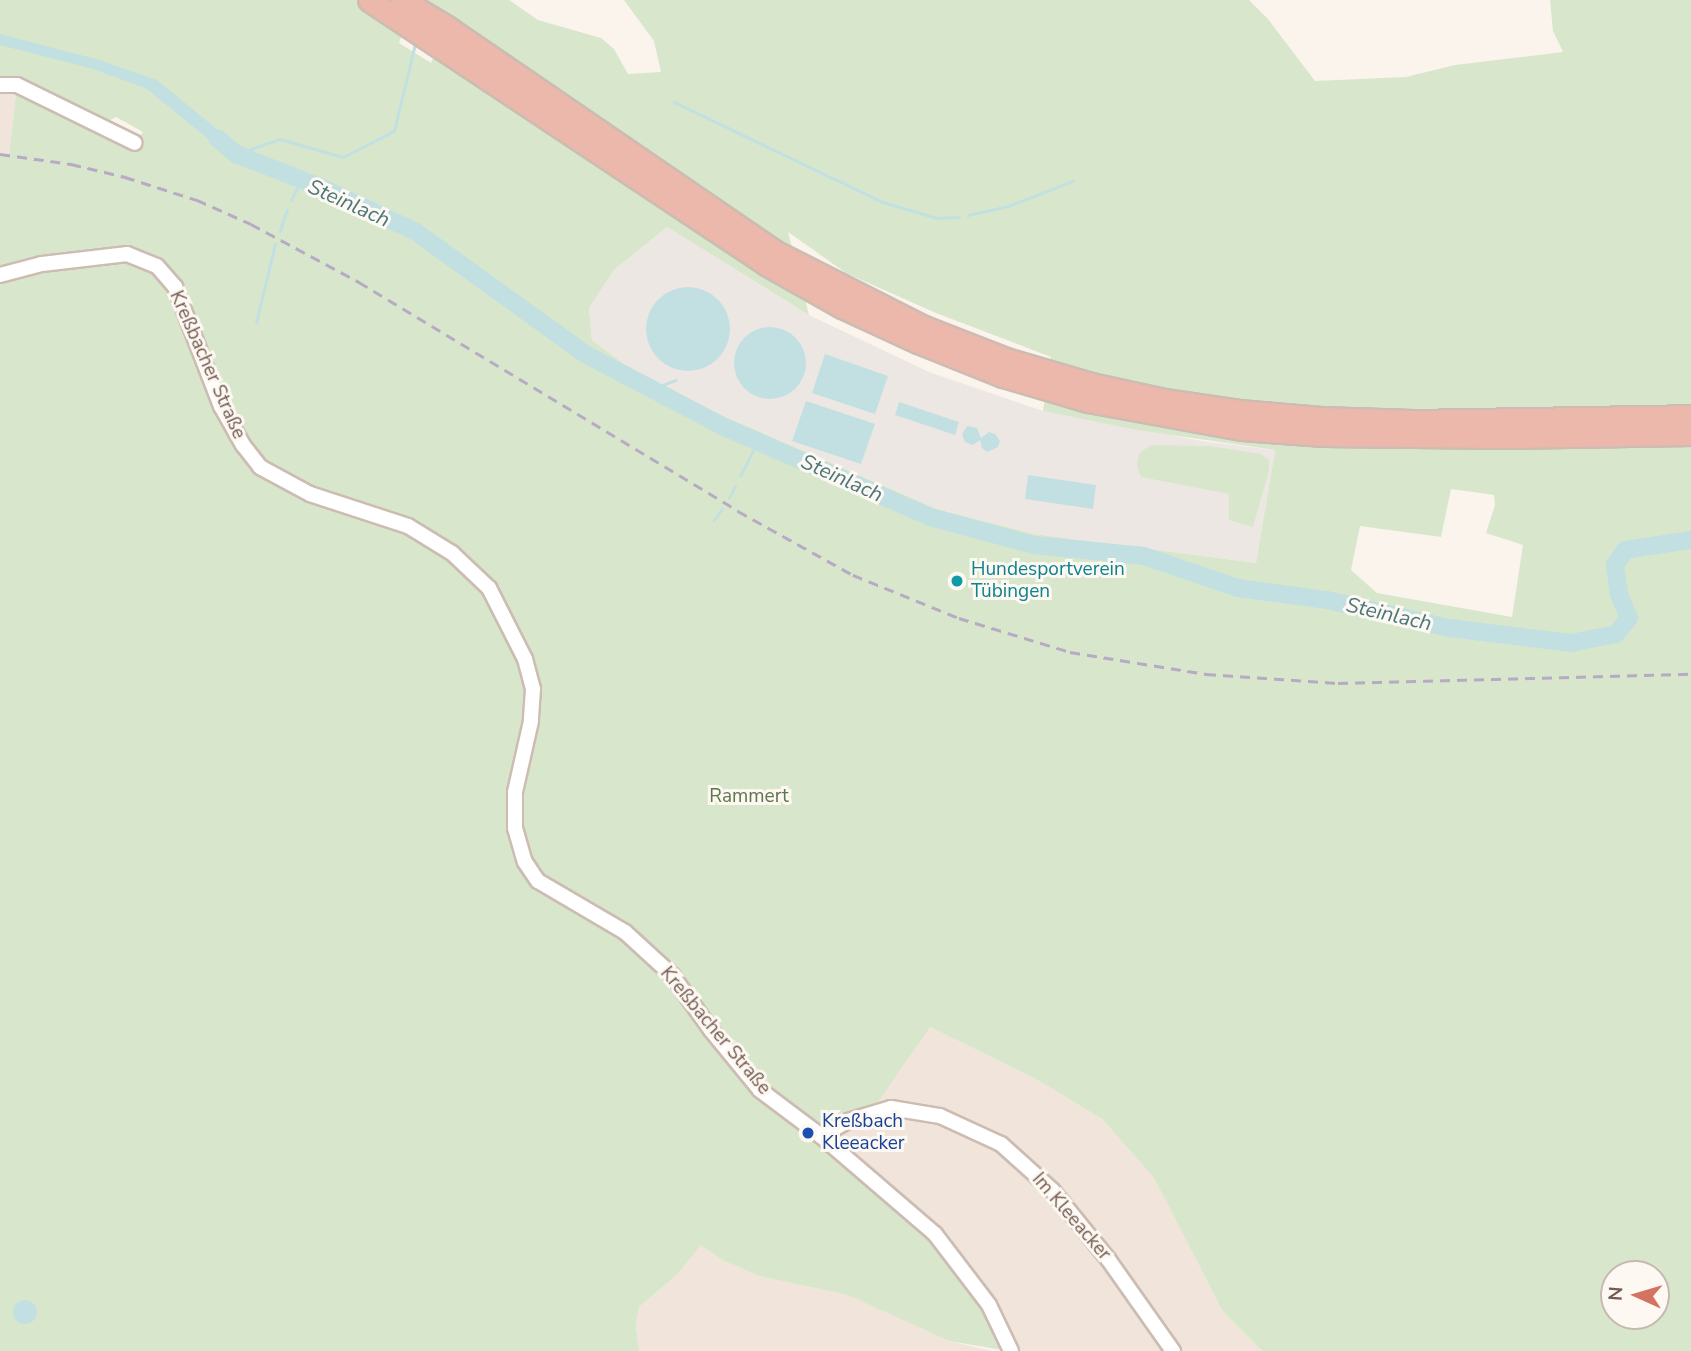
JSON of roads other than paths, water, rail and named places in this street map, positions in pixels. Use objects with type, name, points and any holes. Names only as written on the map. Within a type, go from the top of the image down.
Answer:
[{"type":"highway","points":[[369,0],[407,9],[766,264],[853,312],[1003,376],[1088,401],[1242,429],[1323,435],[1505,437],[1691,434]]},
{"type":"highway","points":[[444,36],[774,251],[923,327],[1006,359],[1090,384],[1164,400],[1321,418],[1412,421],[1691,416]]},
{"type":"street","points":[[0,85],[18,85],[135,143]]},
{"type":"street","name":"Kreßbacher Straße","points":[[0,275],[42,264],[127,254],[157,266],[175,287],[221,406],[243,445],[260,467],[310,494],[408,526],[452,554],[482,580],[511,627],[525,659],[533,690],[531,721],[515,792],[515,828],[525,862],[538,881],[625,932],[672,975],[711,1030],[760,1090],[821,1136],[935,1234],[989,1305],[1011,1351]]},
{"type":"street","name":"Im Kleeacker","points":[[821,1136],[848,1121],[891,1108],[940,1116],[1001,1144],[1052,1190],[1108,1259],[1173,1351]]},
{"type":"water","points":[[0,34],[96,59],[157,80],[240,148],[230,157],[147,89],[93,69],[0,45]]},
{"type":"water","points":[[680,287],[696,287],[712,294],[723,305],[730,321],[727,345],[718,359],[696,371],[680,371],[664,364],[653,353],[646,337],[646,321],[653,305],[664,294]]},
{"type":"water","points":[[770,327],[790,333],[800,343],[806,363],[800,383],[790,393],[770,399],[750,393],[740,383],[734,363],[740,343],[750,333]]},
{"type":"water","points":[[825,354],[888,376],[875,414],[812,393]]},
{"type":"water","points":[[806,401],[875,424],[861,464],[792,441]]},
{"type":"water","points":[[899,402],[959,422],[955,435],[895,415]]},
{"type":"water","points":[[967,426],[977,428],[981,438],[989,432],[995,434],[1000,441],[998,447],[987,452],[982,448],[980,440],[973,445],[965,442],[962,434]]},
{"type":"water","points":[[1028,475],[1096,485],[1093,509],[1025,499]]},
{"type":"water","points":[[20,1300],[30,1300],[37,1307],[37,1317],[30,1324],[20,1324],[13,1317],[13,1307]]},
{"type":"waterway","points":[[236,154],[280,139],[343,157],[394,131],[416,40]]},
{"type":"waterway","points":[[674,102],[883,202],[937,218],[959,217]]},
{"type":"waterway","name":"Steinlach","points":[[217,138],[236,154],[320,187],[416,232],[585,354],[722,426],[930,517],[1034,545],[1144,556],[1238,588],[1327,600],[1449,628],[1571,643],[1616,634],[1629,618],[1619,594],[1615,565],[1625,550],[1691,540]]},
{"type":"waterway","points":[[291,200],[301,180]]},
{"type":"waterway","points":[[968,215],[1008,206],[1073,181]]},
{"type":"waterway","points":[[280,231],[287,210]]},
{"type":"waterway","points":[[256,323],[275,244]]},
{"type":"waterway","points":[[652,389],[675,380]]},
{"type":"waterway","points":[[740,476],[757,442]]},
{"type":"waterway","points":[[729,498],[735,486]]},
{"type":"waterway","points":[[714,520],[722,509]]},
{"type":"railway","points":[[0,154],[71,164],[125,177],[197,200],[251,224],[359,282],[738,511],[853,575],[959,618],[1070,652],[1206,674],[1338,683],[1691,674]]},
{"type":"place","name":"Hundesportverein Tübingen","points":[[957,581]]},
{"type":"place","name":"Kreßbach Kleeacker","points":[[808,1133]]},
{"type":"park label","name":"Rammert","points":[[749,797]]}]
